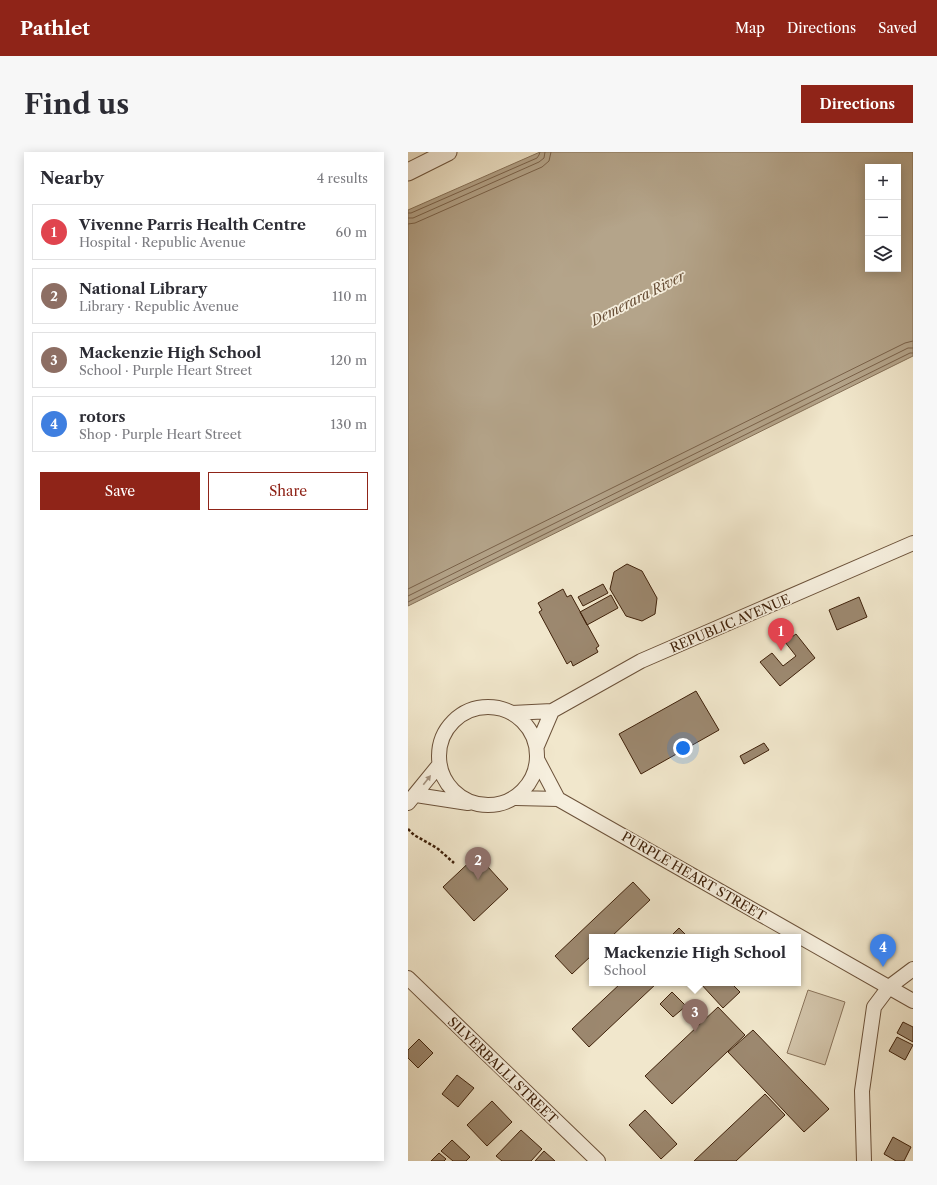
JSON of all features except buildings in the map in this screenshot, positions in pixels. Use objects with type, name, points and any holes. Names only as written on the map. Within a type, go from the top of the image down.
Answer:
[{"type":"street","points":[[408,172],[448,152]]},
{"type":"street","name":"REPUBLIC AVENUE","points":[[512,713],[552,711],[641,661],[913,543]]},
{"type":"street","points":[[412,799],[477,805],[497,805],[516,798],[527,788],[534,776],[538,761],[537,746],[532,732],[523,721],[512,713],[494,707],[476,708],[459,716],[446,729],[439,746],[439,765],[446,783],[460,797],[477,805]]},
{"type":"street","points":[[537,746],[552,711]]},
{"type":"street","points":[[538,761],[558,799]]},
{"type":"street","points":[[412,799],[439,765]]},
{"type":"street","name":"PURPLE HEART STREET","points":[[516,798],[558,799],[796,934]]},
{"type":"street","name":"PURPLE HEART STREET","points":[[801,937],[913,1000]]},
{"type":"street","points":[[864,1161],[862,1091],[874,1007],[889,987],[913,969]]},
{"type":"street","name":"SILVERBALLI STREET","points":[[408,978],[598,1161]]},
{"type":"path","points":[[408,829],[414,835],[437,848],[454,863]]},
{"type":"shaded area","points":[[808,990],[845,1002],[825,1065],[787,1053]]},
{"type":"water","name":"Demerara River","points":[[540,152],[913,152],[913,356],[408,606],[408,210]]},
{"type":"place","name":"Vivenne Parris Health Centre","points":[[781,651]]},
{"type":"place","name":"National Library","points":[[478,880]]},
{"type":"place","name":"rotors","points":[[883,967]]},
{"type":"place","name":"Mackenzie High School","points":[[695,1032]]}]
